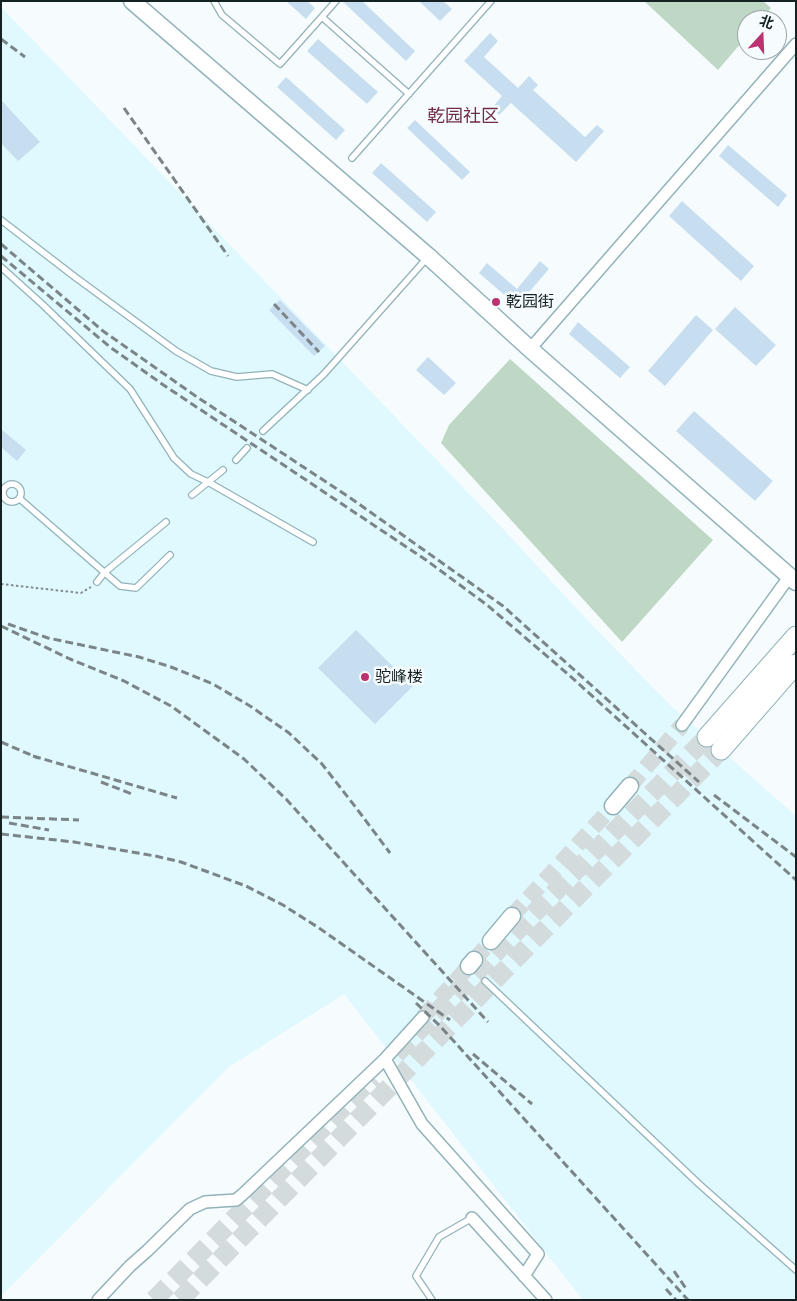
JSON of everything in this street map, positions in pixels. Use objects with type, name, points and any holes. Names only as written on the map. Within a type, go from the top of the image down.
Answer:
[{"type":"main road","points":[[796,636],[714,744],[796,664]]},
{"type":"street","points":[[132,1],[428,256],[530,349],[793,580],[682,725]]},
{"type":"street","points":[[530,349],[796,44]]},
{"type":"street","points":[[613,806],[630,786]]},
{"type":"street","points":[[491,941],[512,916]]},
{"type":"street","points":[[98,1300],[190,1208],[198,1204],[236,1200],[242,1196],[385,1059],[422,1017]]},
{"type":"street","points":[[385,1059],[422,1124],[538,1254],[524,1276]]},
{"type":"street","points":[[472,1218],[546,1300]]},
{"type":"lane","points":[[214,1],[222,15],[280,64],[336,1]]},
{"type":"lane","points":[[352,158],[491,1]]},
{"type":"lane","points":[[322,17],[409,94]]},
{"type":"lane","points":[[1,220],[176,351],[211,371],[237,377],[272,374],[308,390]]},
{"type":"lane","points":[[263,431],[324,374],[428,256]]},
{"type":"lane","points":[[1,267],[130,389],[174,458],[191,474],[313,542]]},
{"type":"lane","points":[[236,460],[247,448]]},
{"type":"lane","points":[[192,494],[223,470]]},
{"type":"lane","points":[[3,484],[17,485],[21,489],[20,499],[10,502],[3,501],[3,484]]},
{"type":"lane","points":[[20,499],[120,586],[136,588],[170,555]]},
{"type":"lane","points":[[97,582],[105,572],[166,522]]},
{"type":"lane","points":[[485,981],[699,1184],[796,1270]]},
{"type":"lane","points":[[432,1300],[416,1276],[439,1237],[472,1218]]},
{"type":"path","points":[[1,584],[81,593],[97,582]]},
{"type":"shaded area","points":[[1,7],[670,705],[796,816],[796,1300],[583,1300],[344,994],[229,1067],[1,1296]]},
{"type":"green space","points":[[644,1],[763,1],[771,8],[769,10],[737,10],[737,48],[718,70]]},
{"type":"green space","points":[[510,359],[713,540],[622,642],[441,443],[449,425]]},
{"type":"building","points":[[286,1],[307,1],[315,8],[306,19]]},
{"type":"building","points":[[342,1],[362,1],[415,51],[406,61]]},
{"type":"building","points":[[419,1],[443,1],[452,9],[440,21]]},
{"type":"building","points":[[490,33],[498,41],[484,57],[518,88],[529,76],[538,85],[533,90],[585,137],[597,125],[604,131],[576,162],[511,103],[499,115],[492,108],[502,96],[464,61]]},
{"type":"building","points":[[318,39],[378,92],[367,104],[307,51]]},
{"type":"building","points":[[286,77],[345,130],[336,140],[277,87]]},
{"type":"building","points":[[1,100],[40,142],[18,161],[1,143]]},
{"type":"building","points":[[415,120],[470,172],[462,180],[407,128]]},
{"type":"building","points":[[728,145],[787,195],[778,207],[719,156]]},
{"type":"building","points":[[381,163],[436,212],[427,222],[372,173]]},
{"type":"building","points":[[682,201],[754,266],[741,281],[669,216]]},
{"type":"building","points":[[540,261],[549,269],[517,306],[479,273],[487,263],[517,289]]},
{"type":"building","points":[[280,300],[325,346],[314,356],[269,310]]},
{"type":"building","points":[[735,307],[776,345],[756,366],[715,329]]},
{"type":"building","points":[[696,315],[713,330],[665,386],[648,371]]},
{"type":"building","points":[[578,322],[630,367],[620,378],[569,334]]},
{"type":"building","points":[[428,357],[456,383],[444,395],[416,370]]},
{"type":"building","points":[[694,411],[773,481],[755,501],[676,431]]},
{"type":"building","points":[[1,429],[26,450],[17,461],[1,447]]},
{"type":"building","name":"驼峰楼","points":[[356,630],[413,686],[375,724],[318,668]]},
{"type":"tunnel","points":[[630,786],[682,725]]},
{"type":"tunnel","points":[[396,1054],[707,737]]},
{"type":"tunnel","points":[[180,1300],[721,750]]},
{"type":"tunnel","points":[[512,916],[613,806]]},
{"type":"tunnel","points":[[474,960],[491,941]]},
{"type":"tunnel","points":[[423,1017],[469,966]]},
{"type":"tunnel","points":[[154,1300],[373,1077]]},
{"type":"railway","points":[[1,39],[25,57]]},
{"type":"railway","points":[[124,108],[228,256]]},
{"type":"railway","points":[[1,244],[103,331],[197,397],[349,497],[503,606],[699,782]]},
{"type":"railway","points":[[1,256],[110,347],[162,384],[426,560],[487,605],[569,675],[796,880]]},
{"type":"railway","points":[[274,304],[319,352]]},
{"type":"railway","points":[[8,624],[48,638],[139,657],[171,667],[213,684],[250,706],[289,733],[322,764],[390,853]]},
{"type":"railway","points":[[1,626],[70,659],[124,681],[171,706],[244,759],[286,799],[488,1022]]},
{"type":"railway","points":[[1,742],[38,758]]},
{"type":"railway","points":[[33,756],[177,798]]},
{"type":"railway","points":[[101,782],[132,794]]},
{"type":"railway","points":[[714,795],[796,857]]},
{"type":"railway","points":[[1,817],[79,820]]},
{"type":"railway","points":[[9,823],[49,830]]},
{"type":"railway","points":[[1,834],[74,842],[155,856],[181,862],[246,886],[283,905],[319,928],[450,1020]]},
{"type":"railway","points":[[416,1003],[441,1027],[688,1300]]},
{"type":"railway","points":[[473,1054],[532,1104]]},
{"type":"railway","points":[[674,1271],[687,1290]]},
{"type":"railway","points":[[666,1289],[676,1300]]},
{"type":"place","name":"乾园街","points":[[496,302]]},
{"type":"place","name":"驼峰楼","points":[[365,677]]},
{"type":"district","name":"乾园社区","points":[[463,117]]}]
